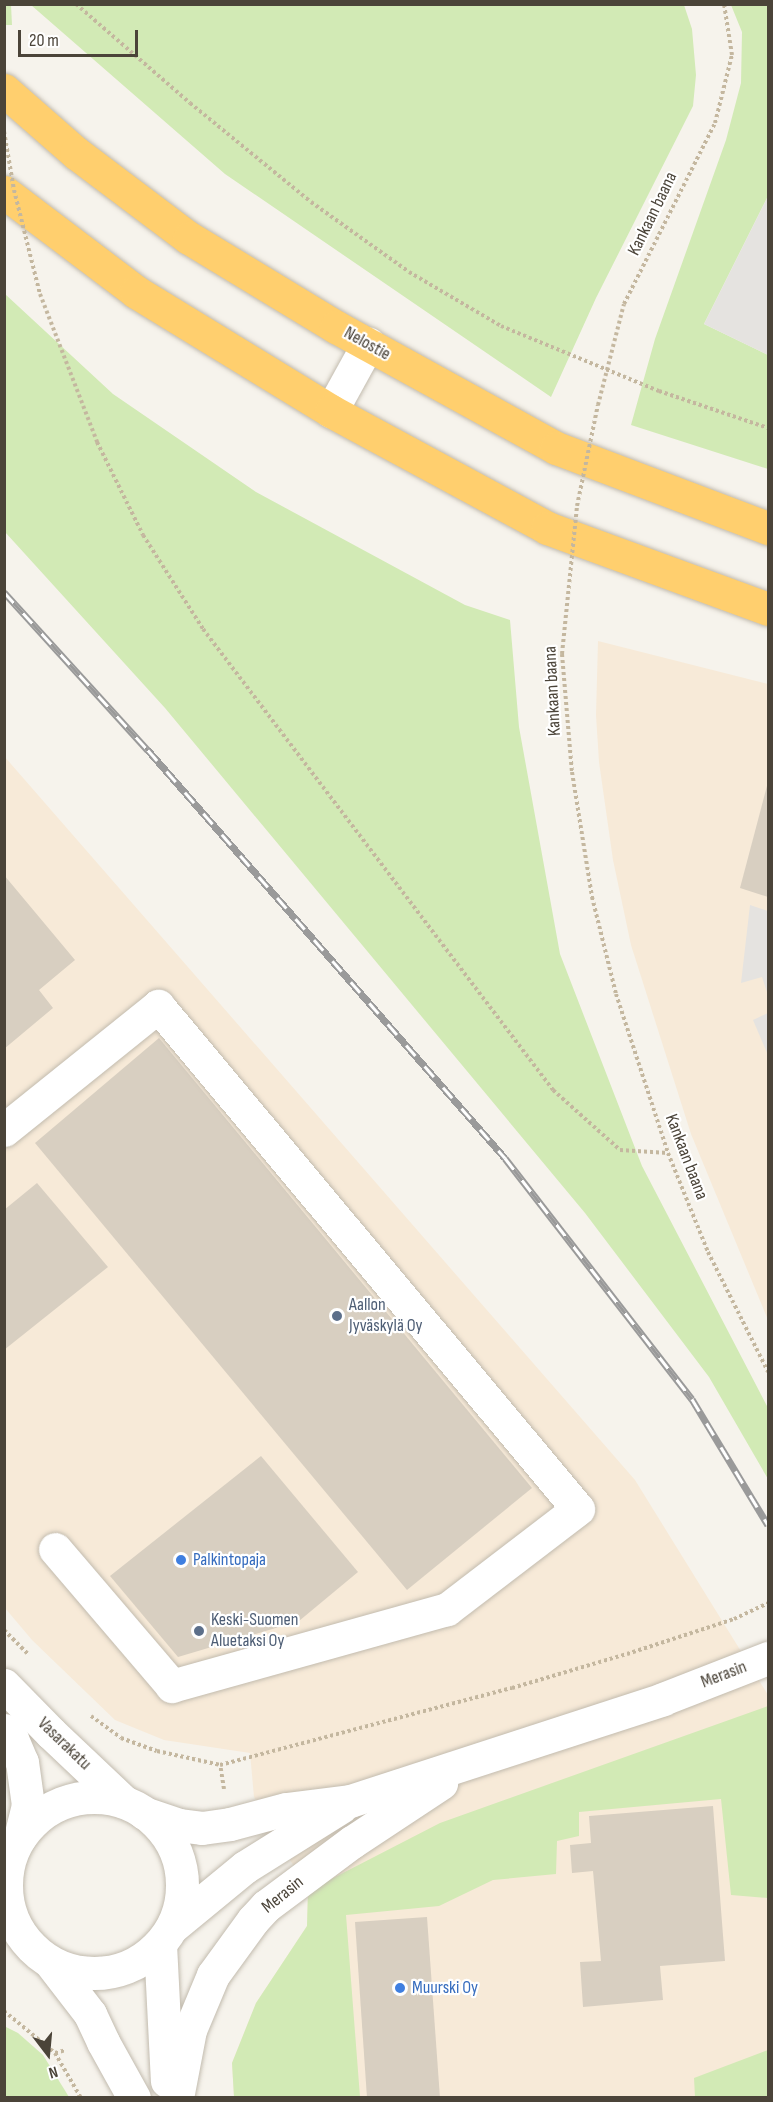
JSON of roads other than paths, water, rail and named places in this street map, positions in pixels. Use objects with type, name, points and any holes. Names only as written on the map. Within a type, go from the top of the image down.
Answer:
[{"type":"highway","name":"Nelostie","points":[[4,90],[76,153],[189,238],[368,344],[556,448],[768,528]]},
{"type":"highway","points":[[4,192],[136,292],[331,411],[547,528],[768,609]]},
{"type":"street","points":[[331,411],[368,344]]},
{"type":"street","points":[[4,1130],[158,1005],[578,1509],[447,1609],[172,1686],[55,1549]]},
{"type":"street","name":"Merasin","points":[[134,1807],[178,1825],[202,1828],[230,1824],[286,1809],[350,1801],[663,1698],[768,1658]]},
{"type":"street","name":"Vasarakatu","points":[[4,1685],[51,1733],[134,1807]]},
{"type":"street","name":"Vasarakatu","points":[[4,1730],[12,1739],[22,1762],[28,1805],[12,1851]]},
{"type":"street","name":"Merasin","points":[[177,2097],[190,2030],[213,1975],[253,1920],[266,1906],[352,1842],[475,1760]]},
{"type":"street","points":[[135,2097],[103,2042],[90,2014],[30,1955],[9,1906],[7,1874],[12,1851],[33,1822],[48,1810],[66,1802],[105,1798],[134,1807],[161,1827],[173,1845],[180,1865],[181,1897],[166,1936],[168,2097]]},
{"type":"street","name":"Merasin","points":[[166,1936],[244,1867],[350,1801]]},
{"type":"street","points":[[30,1955],[69,1970],[88,1974],[109,1973],[128,1967],[166,1936]]},
{"type":"railway","points":[[4,592],[148,750],[505,1158],[692,1399],[768,1525]]},
{"type":"place","name":"Aallon Jyväskylä Oy","points":[[337,1316]]},
{"type":"place","name":"Palkintopaja","points":[[181,1560]]},
{"type":"place","name":"Keski-Suomen Aluetaksi Oy","points":[[199,1631]]},
{"type":"place","name":"Muurski Oy","points":[[400,1988]]}]
